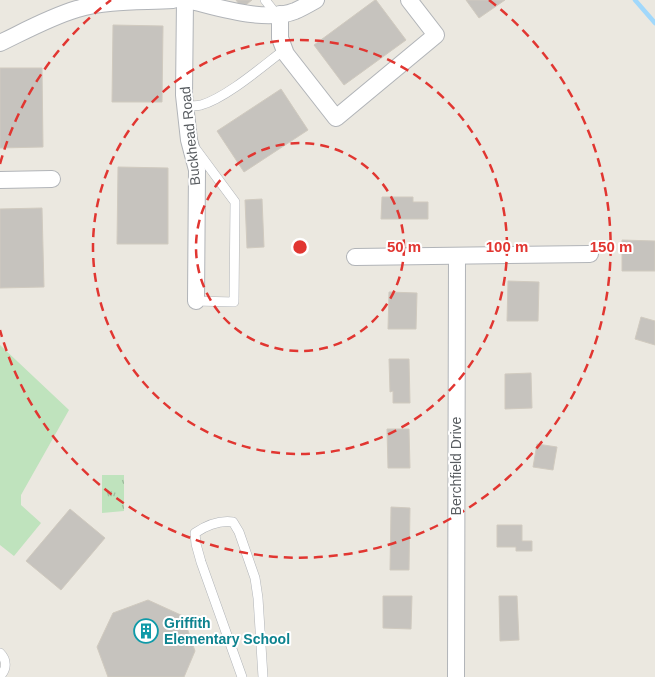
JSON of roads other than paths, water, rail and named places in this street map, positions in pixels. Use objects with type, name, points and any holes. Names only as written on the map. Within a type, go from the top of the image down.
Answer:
[{"type":"street","points":[[0,43],[50,18],[79,9],[109,3],[173,0]]},
{"type":"street","points":[[186,0],[250,14],[270,15],[294,12],[316,0]]},
{"type":"street","name":"Buckhead Road","points":[[186,0],[184,95],[189,140],[197,170],[196,301]]},
{"type":"street","points":[[278,14],[280,38],[286,54],[336,118],[436,35],[409,0]]},
{"type":"street","points":[[0,180],[52,179]]},
{"type":"street","points":[[355,257],[590,254]]},
{"type":"street","name":"Berchfield Drive","points":[[456,677],[457,256]]},
{"type":"lane","points":[[266,0],[278,14]]},
{"type":"lane","points":[[185,106],[200,105],[213,100],[232,89],[284,50]]},
{"type":"lane","points":[[189,140],[235,202],[234,302],[196,301]]},
{"type":"lane","points":[[242,677],[215,604],[195,539],[195,533],[204,527],[224,521],[233,522],[239,532],[255,578],[263,677]]},
{"type":"lane","points":[[0,653],[6,662],[0,676]]},
{"type":"waterway","points":[[635,0],[655,23]]},
{"type":"place","name":"Griffith Elementary School","points":[[146,631]]}]
